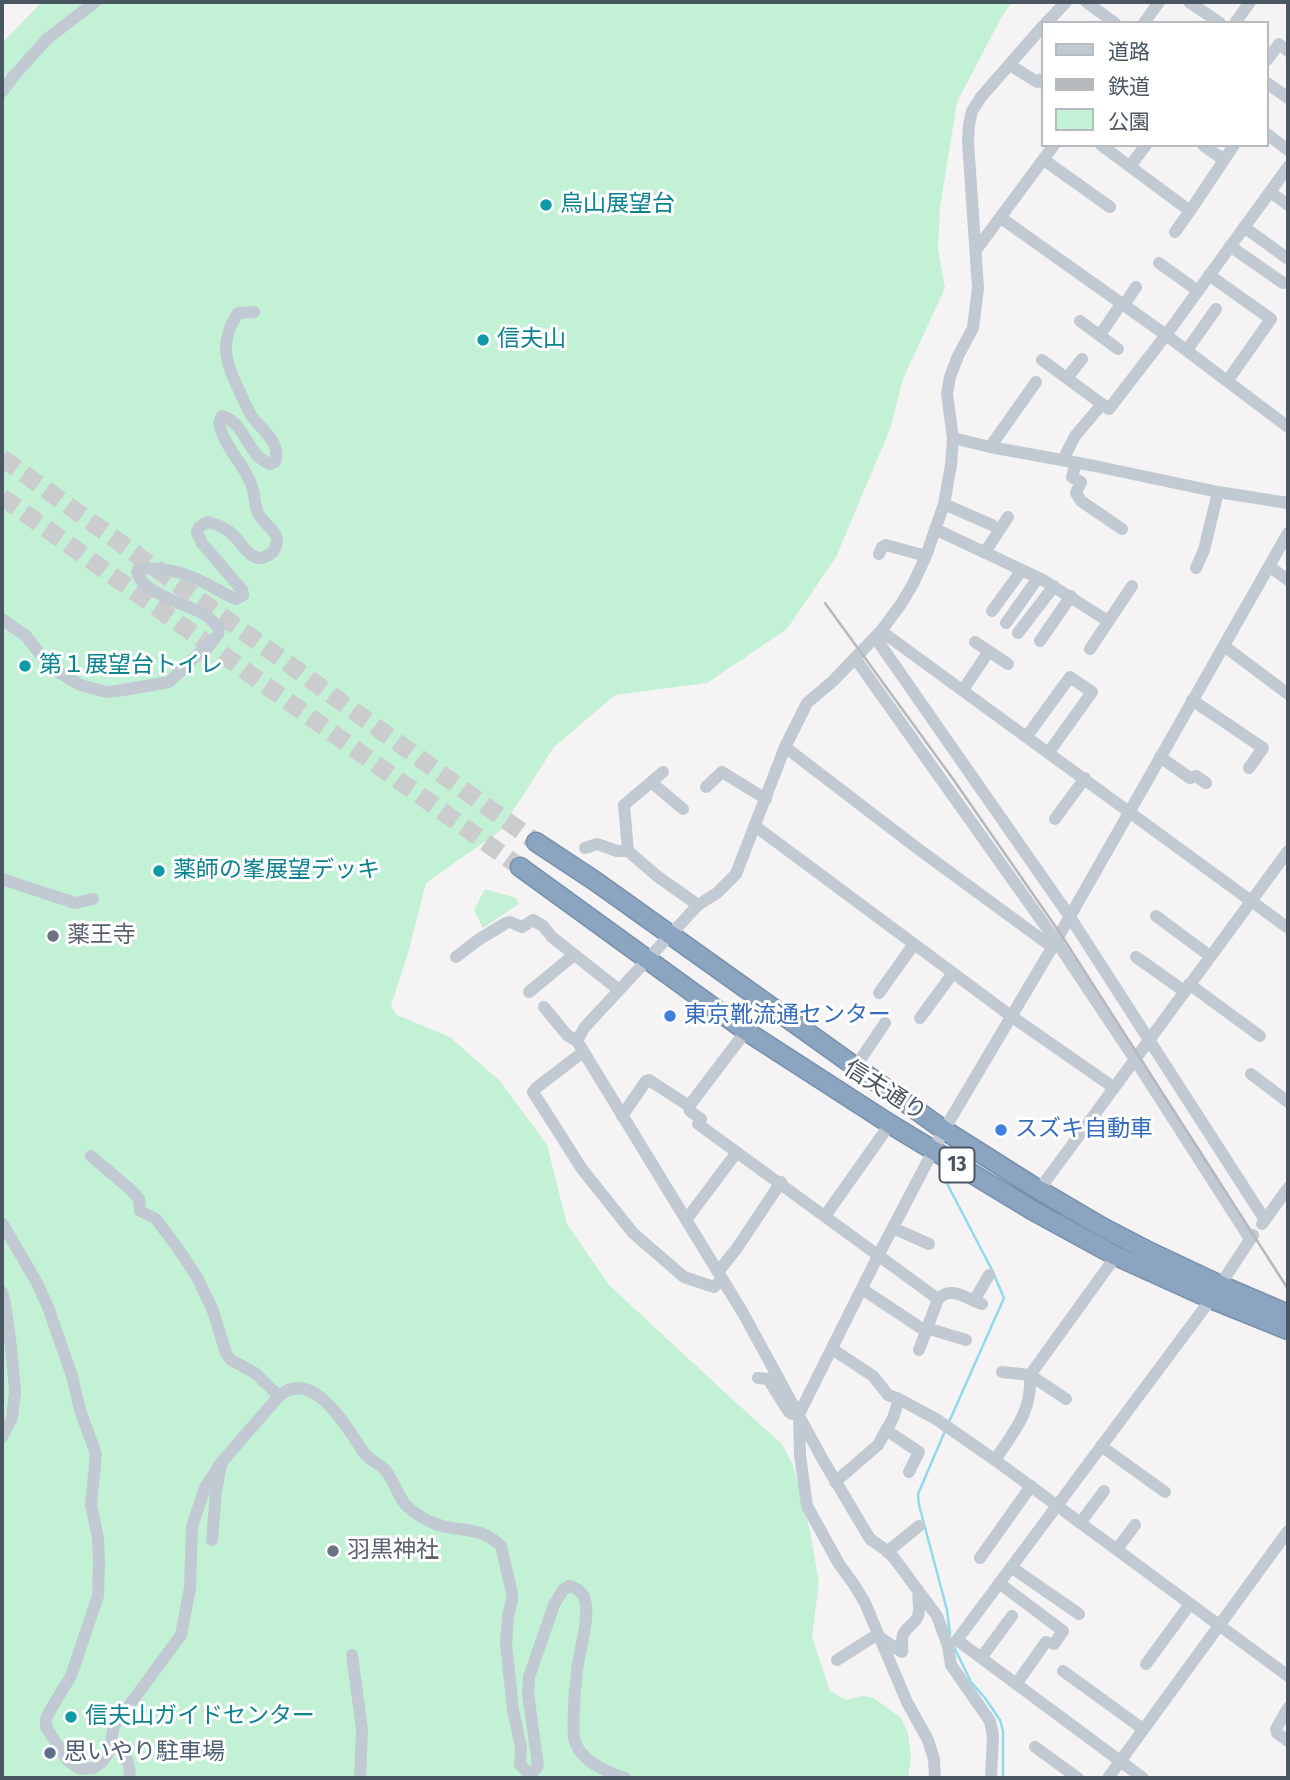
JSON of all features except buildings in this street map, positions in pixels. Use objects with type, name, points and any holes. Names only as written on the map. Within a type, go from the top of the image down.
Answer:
[{"type":"highway","name":"信夫通り","points":[[536,842],[595,881],[944,1130],[1038,1190],[1215,1292],[1288,1330]]},
{"type":"highway","name":"信夫通り","points":[[520,867],[746,1031],[890,1124],[1032,1210],[1115,1256],[1215,1292],[1288,1314]]},
{"type":"street","points":[[2,92],[47,39],[95,2]]},
{"type":"street","points":[[1048,21],[1066,2]]},
{"type":"street","points":[[1086,2],[1112,21]]},
{"type":"street","points":[[1145,21],[1159,2]]},
{"type":"street","points":[[1189,2],[1217,21]]},
{"type":"street","points":[[1236,21],[1250,2]]},
{"type":"street","points":[[781,1182],[713,1287],[684,1277],[633,1233],[582,1169],[534,1092],[580,1046],[584,1028],[619,990],[698,905],[736,874],[785,747],[807,703],[878,634],[901,604],[926,555],[944,504],[951,465],[953,438],[947,394],[950,377],[973,328],[978,289],[968,142],[972,111],[1042,28]]},
{"type":"street","points":[[1269,57],[1279,44],[1288,51]]},
{"type":"street","points":[[1010,65],[1037,82],[1042,82]]},
{"type":"street","points":[[1269,84],[1288,98]]},
{"type":"street","points":[[1269,135],[1288,149]]},
{"type":"street","points":[[976,250],[1054,147]]},
{"type":"street","points":[[1104,147],[1190,211]]},
{"type":"street","points":[[1130,166],[1144,147]]},
{"type":"street","points":[[1206,147],[1224,160]]},
{"type":"street","points":[[1175,232],[1233,147]]},
{"type":"street","points":[[1044,160],[1110,206]]},
{"type":"street","points":[[1042,360],[1109,409],[1288,167]]},
{"type":"street","points":[[1270,192],[1288,205]]},
{"type":"street","points":[[1001,218],[1166,335],[1288,427]]},
{"type":"street","points":[[1244,227],[1288,259]]},
{"type":"street","points":[[1230,246],[1283,283]]},
{"type":"street","points":[[1159,263],[1198,291]]},
{"type":"street","points":[[1209,275],[1271,319],[1227,380]]},
{"type":"street","points":[[1100,335],[1136,287]]},
{"type":"street","points":[[1186,350],[1216,309]]},
{"type":"street","points":[[2,618],[26,636],[47,663],[60,673],[80,685],[106,692],[169,682],[215,638],[219,628],[205,615],[145,585],[137,572],[138,569],[148,568],[178,572],[236,599],[243,595],[242,590],[202,543],[197,533],[199,527],[208,522],[225,529],[257,558],[270,554],[275,549],[274,531],[258,514],[251,485],[224,438],[219,423],[222,416],[232,421],[257,456],[266,463],[275,462],[275,446],[251,415],[230,373],[227,360],[226,344],[232,321],[238,313],[254,312]]},
{"type":"street","points":[[1080,321],[1118,349]]},
{"type":"street","points":[[1067,378],[1082,359]]},
{"type":"street","points":[[990,447],[1036,382]]},
{"type":"street","points":[[1102,404],[1075,436],[1069,462],[1074,470],[1072,477],[1081,482],[1076,493],[1081,501],[1122,529]]},
{"type":"street","points":[[953,438],[1218,492],[1288,503]]},
{"type":"street","points":[[1196,568],[1205,550],[1218,492]]},
{"type":"street","points":[[944,504],[992,525]]},
{"type":"street","points":[[985,552],[1008,517]]},
{"type":"street","points":[[935,529],[1054,586],[1108,621]]},
{"type":"street","points":[[935,1778],[934,1759],[928,1740],[907,1702],[865,1603],[839,1564],[807,1506],[800,1455],[799,1413],[944,1130],[1070,917],[1192,700],[1270,567],[1284,550],[1288,533]]},
{"type":"street","points":[[879,554],[886,545],[926,555]]},
{"type":"street","points":[[1270,567],[1288,580]]},
{"type":"street","points":[[992,611],[1022,570]]},
{"type":"street","points":[[1006,623],[1038,578]]},
{"type":"street","points":[[1018,633],[1054,586]]},
{"type":"street","points":[[1090,649],[1132,586]]},
{"type":"street","points":[[1040,641],[1071,596]]},
{"type":"street","points":[[878,634],[963,690],[1288,928]]},
{"type":"street","points":[[878,634],[1070,917],[1264,1222],[1288,1188]]},
{"type":"street","points":[[975,642],[1007,664]]},
{"type":"street","points":[[1224,646],[1288,694]]},
{"type":"street","points":[[963,690],[989,652]]},
{"type":"street","points":[[855,658],[1134,1058],[1252,1237],[1215,1292],[953,1643],[951,1665],[990,1721],[993,1736],[991,1778]]},
{"type":"street","points":[[1027,736],[1070,677],[1092,692],[1049,752]]},
{"type":"street","points":[[1192,700],[1263,748],[1249,768]]},
{"type":"street","points":[[785,747],[917,848],[1054,944]]},
{"type":"street","points":[[1160,757],[1190,778],[1196,776],[1206,783]]},
{"type":"street","points":[[628,851],[624,806],[663,772]]},
{"type":"street","points":[[706,787],[722,772],[766,799]]},
{"type":"street","points":[[1055,819],[1085,778]]},
{"type":"street","points":[[650,782],[683,809]]},
{"type":"street","points":[[755,826],[1011,1016],[1113,1087]]},
{"type":"street","points":[[585,848],[597,844],[617,851],[628,851],[698,905]]},
{"type":"street","points":[[1038,1190],[1288,851]]},
{"type":"street","points":[[2,879],[75,903],[93,899]]},
{"type":"street","points":[[1156,916],[1210,956]]},
{"type":"street","points":[[456,957],[506,923],[522,926],[533,920],[543,926],[573,956],[619,990]]},
{"type":"street","points":[[879,993],[914,944]]},
{"type":"street","points":[[529,992],[573,956]]},
{"type":"street","points":[[1136,957],[1260,1036]]},
{"type":"street","points":[[920,1018],[953,973]]},
{"type":"street","points":[[544,1007],[580,1046],[720,1275],[835,1482],[870,1539],[887,1552],[919,1591],[953,1643],[981,1658],[1143,1778]]},
{"type":"street","points":[[856,1066],[885,1023]]},
{"type":"street","points":[[689,1106],[746,1031]]},
{"type":"street","points":[[1251,1074],[1288,1102]]},
{"type":"street","points":[[622,1116],[649,1080],[689,1106],[690,1111],[701,1119],[698,1124],[938,1298]]},
{"type":"street","points":[[825,1216],[890,1124]]},
{"type":"street","points":[[686,1220],[737,1152]]},
{"type":"street","points":[[90,1156],[131,1190],[139,1199],[140,1212],[156,1219],[198,1277],[230,1360],[255,1373],[279,1396]]},
{"type":"street","points":[[2,1223],[36,1280],[48,1307],[72,1376],[85,1428],[96,1454],[91,1505],[98,1538],[97,1596],[71,1676],[46,1719],[46,1727],[67,1760],[80,1769],[93,1768],[103,1761],[114,1726],[181,1635],[190,1588],[192,1526],[205,1488],[222,1462],[279,1396],[293,1388],[308,1390],[338,1413],[368,1457],[386,1471],[405,1504],[432,1522],[485,1534],[501,1546],[512,1593],[506,1644],[510,1691],[521,1746],[520,1764],[526,1771],[534,1771],[538,1766],[528,1693],[530,1670],[551,1613],[563,1590],[569,1586],[582,1593],[585,1606],[584,1632],[577,1671],[573,1726],[575,1745],[595,1764],[625,1778]]},
{"type":"street","points":[[893,1228],[929,1244]]},
{"type":"street","points":[[995,1460],[1028,1407],[1030,1376],[1115,1256]]},
{"type":"street","points":[[919,1350],[938,1298],[950,1292],[978,1303],[989,1275]]},
{"type":"street","points":[[862,1289],[924,1330],[966,1340]]},
{"type":"street","points":[[2,1292],[15,1392],[12,1418],[2,1437]]},
{"type":"street","points":[[832,1349],[873,1376],[888,1395],[936,1419],[995,1460],[1288,1676]]},
{"type":"street","points":[[1002,1372],[1030,1376],[1066,1399]]},
{"type":"street","points":[[758,1378],[768,1379],[789,1412],[793,1415],[799,1413]]},
{"type":"street","points":[[835,1482],[873,1450],[893,1418],[899,1399]]},
{"type":"street","points":[[886,1430],[919,1452],[909,1472]]},
{"type":"street","points":[[1101,1446],[1165,1492]]},
{"type":"street","points":[[212,1540],[216,1491],[222,1462]]},
{"type":"street","points":[[980,1558],[1031,1486]]},
{"type":"street","points":[[1080,1523],[1104,1491]]},
{"type":"street","points":[[1116,1549],[1135,1525]]},
{"type":"street","points":[[887,1552],[919,1526]]},
{"type":"street","points":[[1108,1778],[1288,1531]]},
{"type":"street","points":[[1011,1567],[1079,1614]]},
{"type":"street","points":[[999,1583],[1063,1631],[1016,1684]]},
{"type":"street","points":[[878,1636],[902,1652],[904,1634],[920,1613],[919,1591]]},
{"type":"street","points":[[1146,1664],[1191,1604]]},
{"type":"street","points":[[981,1658],[1012,1616]]},
{"type":"street","points":[[837,1660],[878,1636]]},
{"type":"street","points":[[352,1656],[363,1736],[360,1778]]},
{"type":"street","points":[[1063,1671],[1143,1729]]},
{"type":"street","points":[[1288,1708],[1276,1729],[1277,1733],[1288,1741]]},
{"type":"street","points":[[110,1745],[119,1749],[128,1760],[130,1778]]},
{"type":"street","points":[[1035,1747],[1078,1778]]},
{"type":"green space","points":[[42,2],[1012,2],[957,102],[940,207],[938,249],[945,288],[903,379],[890,429],[836,557],[787,629],[707,683],[615,695],[554,747],[500,831],[426,883],[391,1006],[397,1015],[450,1037],[500,1081],[547,1145],[567,1224],[609,1285],[782,1444],[793,1465],[810,1531],[819,1583],[812,1637],[830,1691],[846,1700],[863,1696],[874,1698],[901,1718],[908,1733],[911,1758],[908,1778],[2,1778],[2,43]]},
{"type":"green space","points":[[485,889],[516,898],[519,904],[483,928],[474,910]]},
{"type":"waterway","points":[[941,1172],[1004,1298],[949,1422]]},
{"type":"waterway","points":[[945,1431],[918,1494],[947,1610],[950,1635]]},
{"type":"waterway","points":[[953,1645],[971,1682],[1000,1720],[1003,1731],[1003,1778]]},
{"type":"tunnel","points":[[2,458],[536,842]]},
{"type":"tunnel","points":[[2,497],[520,867]]},
{"type":"railway","points":[[825,603],[953,779],[1060,933],[1288,1289]]},
{"type":"place","name":"烏山展望台","points":[[546,205]]},
{"type":"place","name":"信夫山","points":[[483,340]]},
{"type":"place","name":"第１展望台トイレ","points":[[25,666]]},
{"type":"place","name":"薬師の峯展望デッキ","points":[[159,871]]},
{"type":"place","name":"薬王寺","points":[[53,936]]},
{"type":"place","name":"東京靴流通センター","points":[[670,1016]]},
{"type":"place","name":"スズキ自動車","points":[[1001,1130]]},
{"type":"place","name":"羽黒神社","points":[[333,1551]]},
{"type":"place","name":"信夫山ガイドセンター","points":[[71,1717]]},
{"type":"place","name":"思いやり駐車場","points":[[50,1753]]}]
